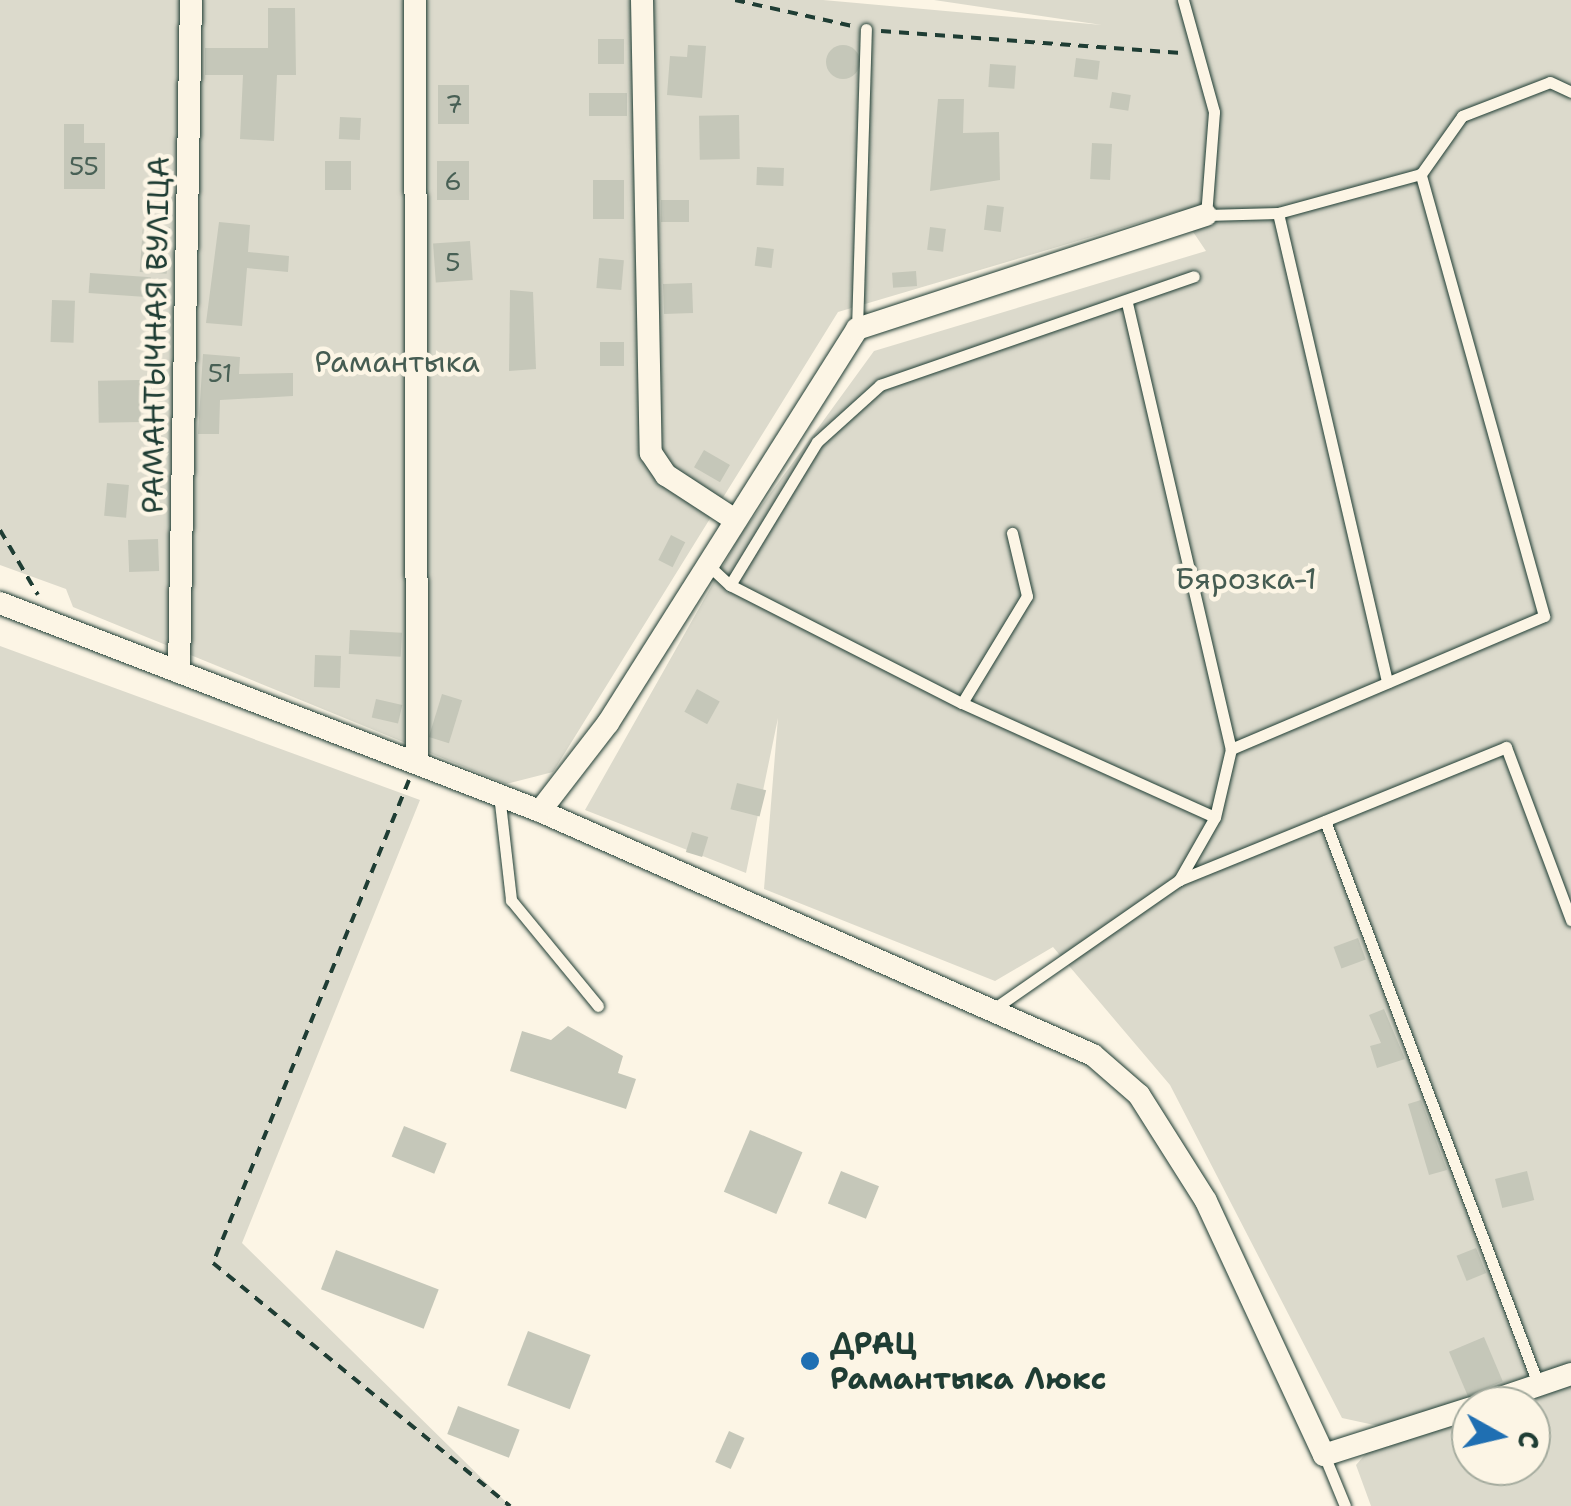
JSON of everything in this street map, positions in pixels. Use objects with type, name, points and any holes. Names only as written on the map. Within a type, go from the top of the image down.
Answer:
[{"type":"street","name":"РАМАНТЫЧНАЯ ВУЛІЦА","points":[[179,672],[191,0]]},
{"type":"street","points":[[416,0],[416,762]]},
{"type":"street","points":[[642,0],[651,453],[666,475],[732,518]]},
{"type":"street","points":[[540,811],[608,723],[732,518],[857,329],[1206,216]]},
{"type":"street","points":[[0,602],[540,811],[988,1012],[1093,1055],[1140,1095],[1206,1201],[1324,1455],[1451,1414]]},
{"type":"street","points":[[1539,1386],[1571,1374]]},
{"type":"lane","points":[[1183,0],[1214,112],[1206,216],[1278,213],[1421,174],[1462,116],[1550,82],[1571,92]]},
{"type":"lane","points":[[857,329],[866,29]]},
{"type":"lane","points":[[1230,750],[1544,616],[1421,174]]},
{"type":"lane","points":[[1278,213],[1387,683]]},
{"type":"lane","points":[[730,585],[817,442],[880,385],[1128,304],[1194,276]]},
{"type":"lane","points":[[1128,304],[1230,750],[1215,817],[1180,880]]},
{"type":"lane","points":[[962,703],[1027,596],[1012,532]]},
{"type":"lane","points":[[706,563],[730,585],[962,703],[1215,817]]},
{"type":"lane","points":[[988,1012],[1180,880],[1506,746],[1571,920]]},
{"type":"lane","points":[[498,794],[512,900],[598,1006]]},
{"type":"lane","points":[[1325,821],[1539,1386]]},
{"type":"lane","points":[[1324,1455],[1345,1506]]},
{"type":"path","points":[[735,0],[866,29],[1091,54],[1201,54]]},
{"type":"path","points":[[0,530],[42,598]]},
{"type":"path","points":[[416,762],[213,1263],[510,1506]]},
{"type":"green space","points":[[0,0],[823,0],[1102,25],[934,0],[1571,0],[1571,1506],[1371,1506],[1356,1465],[1388,1428],[1342,1418],[1170,1085],[1053,947],[995,981],[764,889],[778,718],[746,873],[585,810],[741,534],[874,351],[1206,251],[1179,211],[838,312],[553,772],[506,784],[73,607],[66,589],[0,565]]},
{"type":"green space","points":[[0,646],[420,800],[242,1243],[510,1506],[0,1506]]},
{"type":"building","points":[[268,8],[295,8],[296,75],[277,75],[274,141],[240,139],[243,75],[205,75],[205,48],[268,48]]},
{"type":"building","points":[[598,39],[624,39],[624,64],[598,64]]},
{"type":"building","points":[[688,45],[706,46],[702,98],[667,95],[670,56],[687,57]]},
{"type":"building","points":[[843,45],[855,50],[860,62],[855,74],[843,79],[831,74],[826,62],[831,50]]},
{"type":"building","points":[[1076,58],[1100,61],[1098,80],[1074,77]]},
{"type":"building","points":[[990,64],[1016,66],[1014,89],[988,87]]},
{"type":"building","points":[[438,85],[469,85],[469,124],[438,124]]},
{"type":"building","points":[[1112,92],[1131,95],[1128,111],[1109,108]]},
{"type":"building","points":[[589,93],[627,93],[627,116],[589,116]]},
{"type":"building","points":[[938,99],[964,99],[963,133],[999,132],[1000,180],[930,191]]},
{"type":"building","points":[[739,115],[740,159],[700,160],[699,116]]},
{"type":"building","points":[[340,117],[361,118],[360,140],[339,139]]},
{"type":"building","points":[[64,124],[84,124],[84,143],[105,143],[105,189],[64,189]]},
{"type":"building","points":[[1092,143],[1112,144],[1110,180],[1090,179]]},
{"type":"building","points":[[325,161],[351,161],[351,190],[325,190]]},
{"type":"building","points":[[437,161],[469,161],[469,200],[437,200]]},
{"type":"building","points":[[757,167],[784,168],[783,186],[756,185]]},
{"type":"building","points":[[593,180],[624,180],[624,219],[593,219]]},
{"type":"building","points":[[661,200],[689,200],[689,222],[661,222]]},
{"type":"building","points":[[987,205],[1004,207],[1001,232],[984,230]]},
{"type":"building","points":[[219,222],[250,225],[248,252],[289,256],[288,272],[247,268],[242,326],[206,323]]},
{"type":"building","points":[[143,225],[170,227],[167,274],[140,272]]},
{"type":"building","points":[[930,227],[946,229],[943,252],[927,250]]},
{"type":"building","points":[[470,241],[473,280],[436,282],[433,244]]},
{"type":"building","points":[[757,247],[774,249],[772,268],[755,266]]},
{"type":"building","points":[[599,258],[624,260],[621,290],[596,288]]},
{"type":"building","points":[[916,271],[917,286],[893,288],[892,273]]},
{"type":"building","points":[[90,273],[151,277],[149,297],[89,293]]},
{"type":"building","points":[[692,283],[693,313],[664,314],[663,284]]},
{"type":"building","points":[[510,290],[533,292],[536,369],[509,371]]},
{"type":"building","points":[[52,300],[75,301],[74,343],[51,342]]},
{"type":"building","points":[[600,342],[624,342],[624,366],[600,366]]},
{"type":"building","points":[[203,354],[240,357],[239,374],[293,373],[293,396],[220,400],[219,434],[198,434]]},
{"type":"building","points":[[140,380],[141,422],[99,423],[98,381]]},
{"type":"building","points":[[704,450],[730,465],[720,482],[694,467]]},
{"type":"building","points":[[107,483],[129,485],[126,518],[104,516]]},
{"type":"building","points":[[671,535],[685,542],[673,567],[658,560]]},
{"type":"building","points":[[158,539],[159,571],[129,572],[128,540]]},
{"type":"building","points":[[350,630],[402,633],[401,657],[349,654]]},
{"type":"building","points":[[315,655],[341,656],[340,688],[314,687]]},
{"type":"building","points":[[697,689],[720,702],[707,724],[684,712]]},
{"type":"building","points":[[442,694],[462,700],[449,743],[429,737]]},
{"type":"building","points":[[376,699],[402,705],[398,724],[372,718]]},
{"type":"building","points":[[737,783],[766,790],[760,816],[730,809]]},
{"type":"building","points":[[692,832],[708,837],[702,857],[686,852]]},
{"type":"building","points":[[1358,938],[1366,960],[1341,969],[1334,947]]},
{"type":"building","points":[[1384,1009],[1405,1059],[1377,1068],[1370,1046],[1381,1043],[1369,1015]]},
{"type":"building","points":[[568,1026],[623,1056],[618,1073],[636,1079],[626,1109],[510,1071],[522,1031],[551,1040]]},
{"type":"building","points":[[1421,1100],[1447,1170],[1429,1175],[1408,1104]]},
{"type":"building","points":[[404,1126],[447,1143],[434,1174],[392,1157]]},
{"type":"building","points":[[750,1130],[802,1152],[776,1214],[724,1192]]},
{"type":"building","points":[[841,1171],[879,1186],[866,1219],[828,1203]]},
{"type":"building","points":[[1527,1171],[1534,1200],[1502,1208],[1495,1179]]},
{"type":"building","points":[[1476,1248],[1486,1273],[1467,1281],[1457,1256]]},
{"type":"building","points":[[336,1250],[439,1289],[424,1329],[321,1289]]},
{"type":"building","points":[[528,1331],[591,1355],[570,1409],[507,1385]]},
{"type":"building","points":[[1484,1337],[1503,1381],[1491,1386],[1464,1386],[1449,1352]]},
{"type":"building","points":[[458,1406],[520,1430],[509,1458],[447,1434]]},
{"type":"building","points":[[729,1431],[745,1438],[731,1469],[715,1462]]},
{"type":"place","name":"ДРАЦ Рамантыка Люкс","points":[[810,1361]]},
{"type":"park label","name":"Рамантыка","points":[[397,362]]},
{"type":"park label","name":"Бярозка-1","points":[[1246,579]]}]
